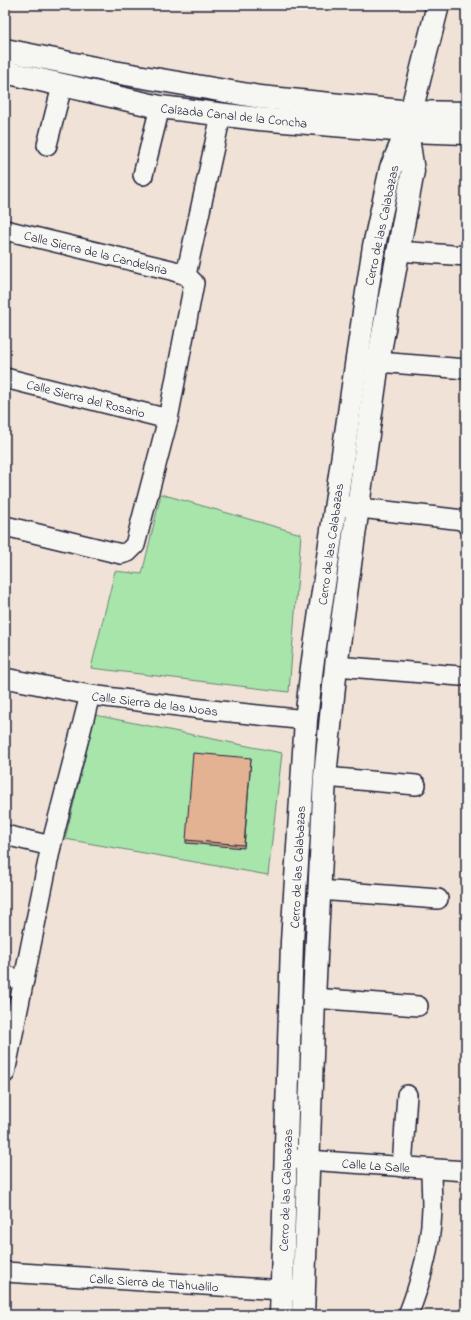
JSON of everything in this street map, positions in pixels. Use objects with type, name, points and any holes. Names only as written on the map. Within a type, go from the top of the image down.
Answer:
[{"type":"street","points":[[409,122],[438,5]]},
{"type":"street","name":"Calzada Canal de la Concha","points":[[5,50],[114,72],[466,133]]},
{"type":"street","name":"Calzada Canal de la Concha","points":[[5,72],[160,108],[221,116],[409,122],[466,113]]},
{"type":"street","points":[[47,145],[62,86]]},
{"type":"street","points":[[143,175],[160,108]]},
{"type":"street","points":[[5,526],[121,554],[128,552],[135,545],[168,419],[194,283],[186,275],[221,116]]},
{"type":"street","name":"Cerro de las Calabazas","points":[[303,1315],[314,998],[325,777],[336,666],[378,362],[413,170],[409,122]]},
{"type":"street","name":"Cerro de las Calabazas","points":[[281,1315],[292,942],[306,720],[335,505],[374,246],[391,168],[409,122]]},
{"type":"street","name":"Calle Sierra de la Candelaria","points":[[5,230],[164,268],[186,275]]},
{"type":"street","points":[[398,251],[466,256]]},
{"type":"street","points":[[378,362],[466,369]]},
{"type":"street","name":"Calle Sierra del Rosario","points":[[5,378],[168,419]]},
{"type":"street","points":[[335,505],[465,520]]},
{"type":"street","points":[[336,666],[460,676]]},
{"type":"street","name":"Calle Sierra de las Noas","points":[[5,678],[90,695],[306,720]]},
{"type":"street","points":[[5,1073],[51,846],[90,695]]},
{"type":"street","points":[[325,777],[416,785]]},
{"type":"street","points":[[5,835],[51,846]]},
{"type":"street","points":[[319,890],[438,899]]},
{"type":"street","points":[[5,976],[24,980]]},
{"type":"street","points":[[314,998],[418,1006]]},
{"type":"street","points":[[402,1167],[407,1095]]},
{"type":"street","name":"Calle La Salle","points":[[286,1159],[466,1171]]},
{"type":"street","points":[[408,1315],[416,1295],[427,1254],[432,1210],[431,1169]]},
{"type":"street","name":"Calle Sierra de Tlahualilo","points":[[5,1272],[304,1292]]},
{"type":"green space","points":[[161,494],[301,534],[289,692],[91,668],[115,571],[142,574]]},
{"type":"green space","points":[[95,715],[282,753],[268,875],[65,839]]},
{"type":"building","points":[[193,753],[251,758],[244,845],[186,840]]}]
